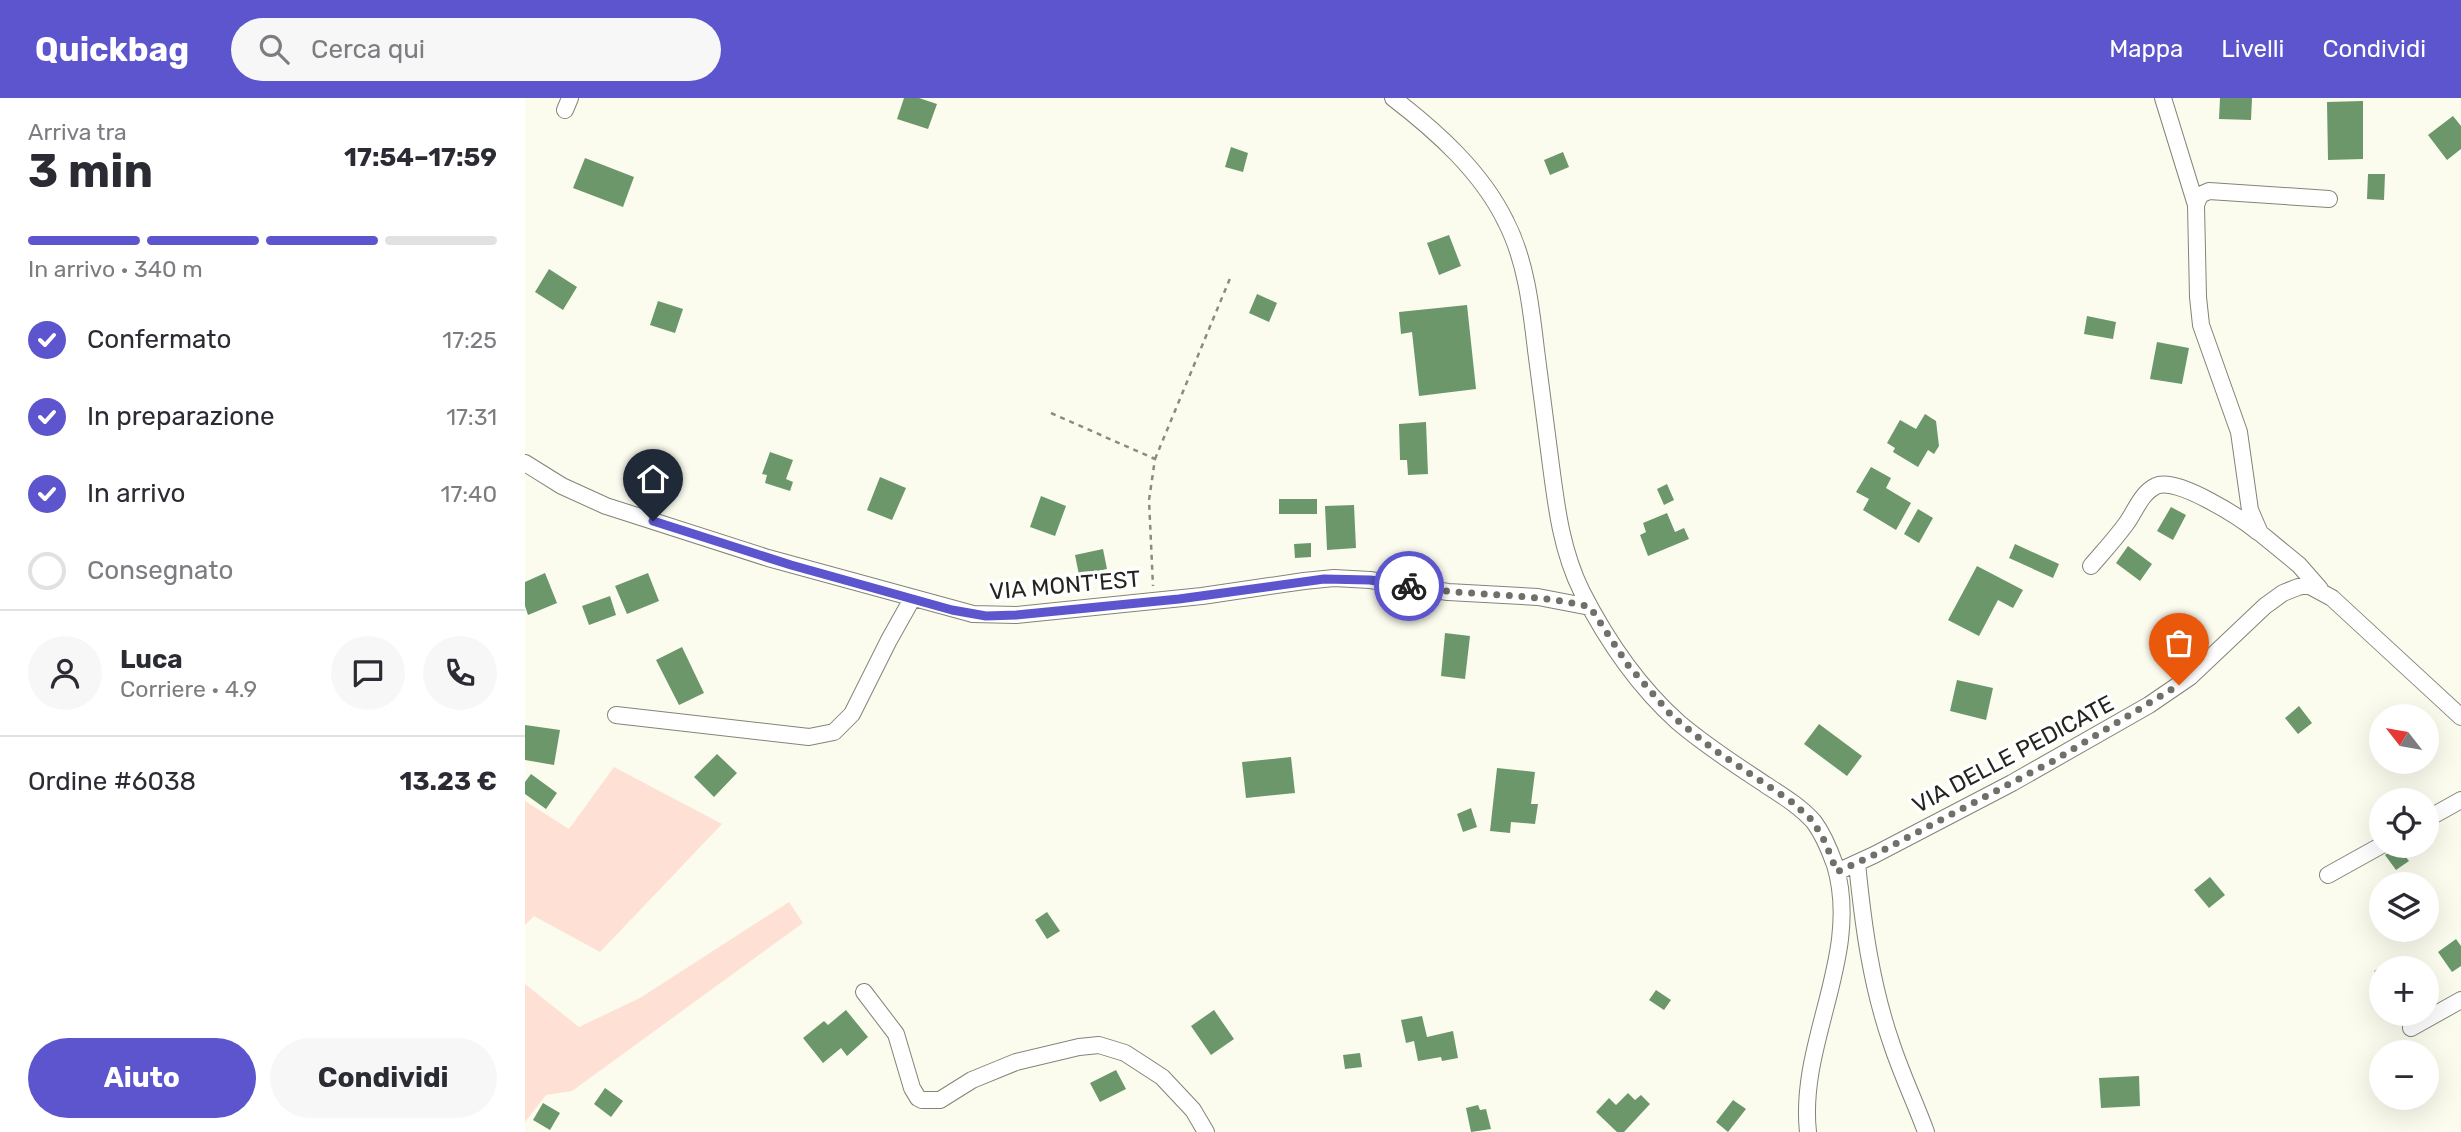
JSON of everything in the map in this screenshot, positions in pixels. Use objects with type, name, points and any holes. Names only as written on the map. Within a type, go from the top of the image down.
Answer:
[{"type":"street","points":[[1393,98],[1437,135],[1470,170],[1500,211],[1515,242],[1531,315],[1559,521],[1571,567],[1590,607],[1628,665],[1672,716],[1713,749],[1792,802],[1813,821],[1825,842],[1837,872],[1842,899],[1840,936],[1809,1078],[1806,1111],[1808,1132]]},
{"type":"street","points":[[2164,98],[2196,205],[2201,326],[2237,424],[2243,447],[2249,504],[2260,533]]},
{"type":"street","points":[[2196,205],[2200,195],[2209,191],[2329,199]]},
{"type":"street","name":"VIA MONT'EST","points":[[525,463],[562,486],[606,506],[758,555],[961,612],[998,616],[1344,578],[1448,592],[1538,597],[1590,607]]},
{"type":"street","points":[[2091,566],[2151,489],[2162,484],[2178,486],[2223,509],[2260,533],[2299,565],[2320,589],[2461,717]]},
{"type":"street","name":"VIA DELLE PEDICATE","points":[[1837,872],[2020,779],[2149,705],[2190,677],[2265,606],[2283,593],[2303,585],[2320,589]]},
{"type":"street","points":[[616,715],[809,737],[827,735],[838,729],[852,714],[888,639],[912,598]]},
{"type":"street","points":[[2439,812],[2461,800]]},
{"type":"street","points":[[2328,875],[2369,852]]},
{"type":"street","points":[[1857,863],[1872,974],[1891,1042],[1926,1132]]},
{"type":"street","points":[[864,992],[896,1034],[912,1087],[922,1100],[940,1100],[972,1080],[1016,1062],[1099,1045],[1125,1053],[1162,1077],[1193,1110],[1206,1132]]},
{"type":"street","points":[[2411,1028],[2461,1000]]},
{"type":"path","points":[[1153,601],[1149,500],[1155,458],[1231,276]]},
{"type":"path","points":[[1051,413],[1155,458]]},
{"type":"shaded area","points":[[614,767],[722,824],[600,952],[534,916],[525,925],[525,801],[569,829]]},
{"type":"shaded area","points":[[789,902],[803,923],[572,1091],[546,1095],[525,1122],[525,984],[579,1027],[640,998]]},
{"type":"building","points":[[904,98],[919,98],[937,104],[928,129],[897,119]]},
{"type":"building","points":[[2220,98],[2252,98],[2251,120],[2219,119]]},
{"type":"building","points":[[2363,101],[2363,159],[2328,160],[2327,102]]},
{"type":"building","points":[[2453,116],[2461,126],[2461,149],[2447,160],[2428,135]]},
{"type":"building","points":[[1231,147],[1248,153],[1243,172],[1225,167]]},
{"type":"building","points":[[1563,152],[1569,167],[1550,175],[1544,160]]},
{"type":"building","points":[[585,158],[634,177],[623,207],[573,188]]},
{"type":"building","points":[[2368,174],[2385,174],[2384,200],[2367,199]]},
{"type":"building","points":[[1449,235],[1461,266],[1439,275],[1427,243]]},
{"type":"building","points":[[549,269],[577,287],[563,310],[535,292]]},
{"type":"building","points":[[1257,294],[1277,303],[1269,322],[1249,313]]},
{"type":"building","points":[[658,301],[683,309],[675,333],[650,325]]},
{"type":"building","points":[[1467,305],[1476,389],[1419,396],[1412,332],[1401,334],[1399,312]]},
{"type":"building","points":[[2087,316],[2116,322],[2113,339],[2084,334]]},
{"type":"building","points":[[2157,342],[2189,348],[2182,384],[2150,379]]},
{"type":"building","points":[[1925,414],[1936,421],[1939,446],[1934,454],[1928,450],[1918,467],[1893,452],[1895,448],[1887,443],[1900,420],[1916,429]]},
{"type":"building","points":[[1426,422],[1428,474],[1408,475],[1407,460],[1400,460],[1399,424]]},
{"type":"building","points":[[770,452],[793,460],[786,479],[793,482],[790,491],[765,483],[767,475],[762,474]]},
{"type":"building","points":[[1871,467],[1891,478],[1886,488],[1911,503],[1896,530],[1863,510],[1869,499],[1856,492]]},
{"type":"building","points":[[880,477],[906,488],[892,520],[867,510]]},
{"type":"building","points":[[1667,484],[1674,500],[1664,505],[1657,489]]},
{"type":"building","points":[[1041,496],[1066,506],[1055,536],[1030,527]]},
{"type":"building","points":[[1279,499],[1317,499],[1317,514],[1279,514]]},
{"type":"building","points":[[1354,505],[1356,548],[1327,550],[1325,506]]},
{"type":"building","points":[[2171,507],[2186,515],[2173,540],[2157,531]]},
{"type":"building","points":[[1918,509],[1933,518],[1919,543],[1904,534]]},
{"type":"building","points":[[1667,513],[1675,532],[1684,528],[1689,539],[1648,556],[1640,535],[1646,532],[1643,523]]},
{"type":"building","points":[[1311,543],[1311,557],[1295,558],[1294,544]]},
{"type":"building","points":[[2015,544],[2059,564],[2053,578],[2009,558]]},
{"type":"building","points":[[2128,546],[2152,564],[2140,581],[2116,563]]},
{"type":"building","points":[[1103,549],[1107,569],[1079,575],[1075,555]]},
{"type":"building","points":[[1977,566],[2023,590],[2013,608],[1998,600],[1979,636],[1948,620]]},
{"type":"building","points":[[545,573],[557,603],[528,615],[525,606],[525,582]]},
{"type":"building","points":[[648,573],[659,601],[627,614],[615,586]]},
{"type":"building","points":[[610,596],[616,615],[589,625],[582,606]]},
{"type":"building","points":[[1445,633],[1470,636],[1465,679],[1441,676]]},
{"type":"building","points":[[682,647],[704,693],[679,705],[656,660]]},
{"type":"building","points":[[1957,680],[1993,688],[1986,720],[1950,711]]},
{"type":"building","points":[[2299,706],[2312,723],[2298,734],[2285,718]]},
{"type":"building","points":[[1819,724],[1862,756],[1847,776],[1804,744]]},
{"type":"building","points":[[525,725],[560,730],[554,765],[525,760]]},
{"type":"building","points":[[717,754],[737,773],[714,797],[694,777]]},
{"type":"building","points":[[1291,757],[1295,793],[1246,798],[1242,762]]},
{"type":"building","points":[[1497,768],[1535,772],[1531,804],[1538,804],[1535,824],[1511,822],[1510,833],[1490,831]]},
{"type":"building","points":[[531,774],[557,793],[546,809],[525,794],[525,782]]},
{"type":"building","points":[[1471,808],[1477,827],[1463,832],[1457,814]]},
{"type":"building","points":[[2387,858],[2407,858],[2409,861],[2396,870]]},
{"type":"building","points":[[2210,877],[2225,895],[2209,908],[2194,890]]},
{"type":"building","points":[[1047,912],[1060,931],[1047,939],[1035,920]]},
{"type":"building","points":[[2456,939],[2461,946],[2461,966],[2452,972],[2438,952]]},
{"type":"building","points":[[1656,990],[1671,1000],[1664,1010],[1649,1000]]},
{"type":"building","points":[[846,1010],[868,1037],[847,1056],[841,1048],[823,1063],[803,1038],[824,1021],[828,1025]]},
{"type":"building","points":[[1214,1010],[1234,1039],[1211,1055],[1191,1026]]},
{"type":"building","points":[[1422,1016],[1427,1037],[1453,1031],[1458,1058],[1442,1061],[1441,1057],[1418,1061],[1414,1041],[1406,1043],[1401,1020]]},
{"type":"building","points":[[1360,1053],[1362,1067],[1345,1069],[1343,1055]]},
{"type":"building","points":[[1116,1070],[1126,1089],[1100,1102],[1090,1083]]},
{"type":"building","points":[[2139,1076],[2140,1106],[2101,1108],[2099,1078]]},
{"type":"building","points":[[605,1088],[623,1101],[611,1117],[594,1104]]},
{"type":"building","points":[[1628,1093],[1635,1100],[1641,1095],[1650,1104],[1624,1132],[1617,1132],[1596,1112],[1609,1098],[1616,1105]]},
{"type":"building","points":[[1733,1100],[1746,1109],[1728,1132],[1716,1122]]},
{"type":"building","points":[[543,1103],[560,1113],[550,1130],[533,1120]]},
{"type":"building","points":[[1478,1105],[1480,1110],[1486,1109],[1491,1129],[1471,1132],[1466,1108]]},
{"type":"way so far","points":[[1409,586],[1461,593],[1538,597],[1590,607],[1628,665],[1672,716],[1713,749],[1792,802],[1813,821],[1837,872],[2055,760],[2179,685]]},
{"type":"route","points":[[653,521],[791,565],[952,610],[986,616],[1179,599],[1324,579],[1370,580],[1409,586]]}]
